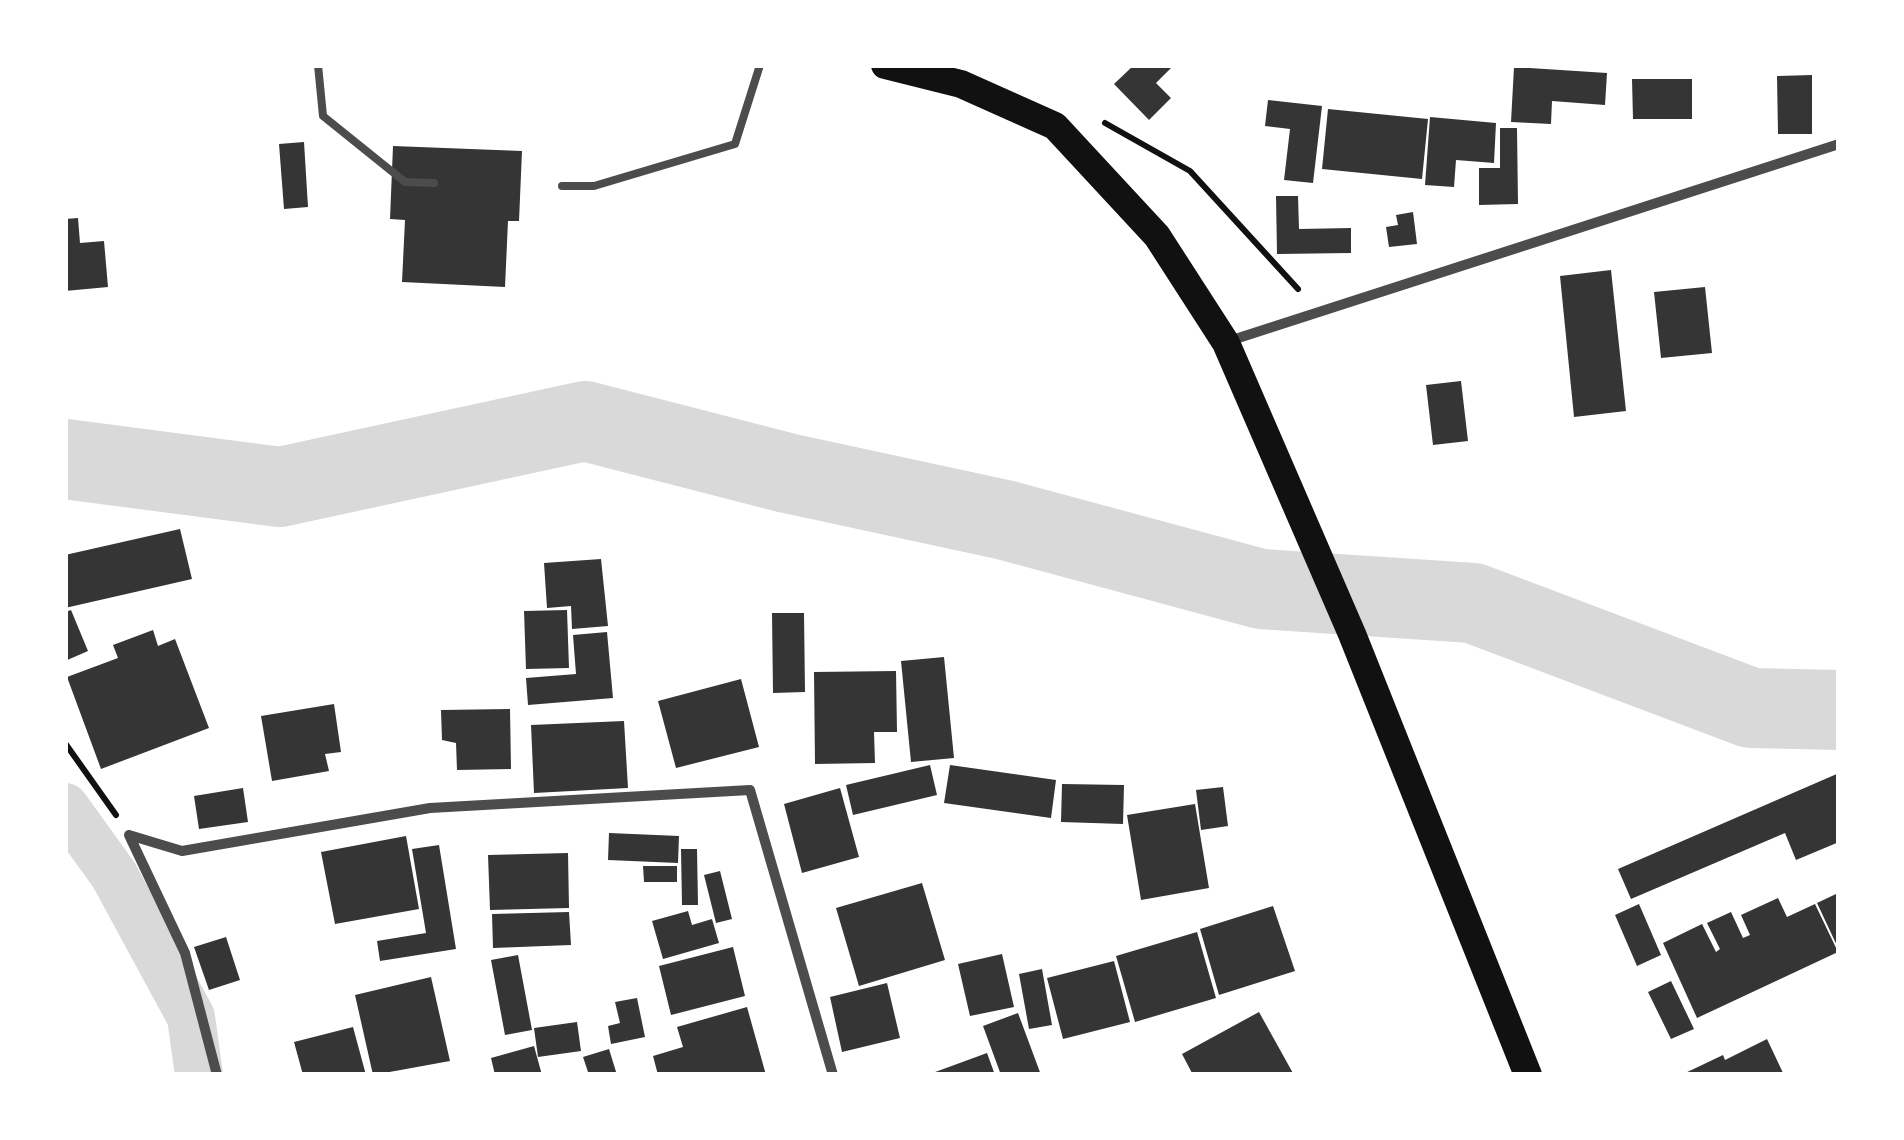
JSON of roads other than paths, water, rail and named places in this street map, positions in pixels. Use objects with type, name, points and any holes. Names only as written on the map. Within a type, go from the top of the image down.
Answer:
[{"type":"highway","points":[[885,65],[961,84],[1055,126],[1156,236],[1226,343],[1352,634],[1528,1075]]},
{"type":"street","points":[[1226,343],[1839,144]]},
{"type":"street","points":[[217,1075],[186,953],[128,835],[182,852],[430,808],[750,790],[833,1075]]},
{"type":"lane","points":[[318,65],[322,116],[406,182],[434,183]]},
{"type":"lane","points":[[562,186],[594,186],[735,144],[760,65]]},
{"type":"waterway","points":[[65,459],[280,487],[585,421],[787,473],[1005,520],[1261,589],[1473,603],[1751,708],[1839,710]]},
{"type":"waterway","points":[[65,807],[114,875],[191,1017],[199,1075]]}]
